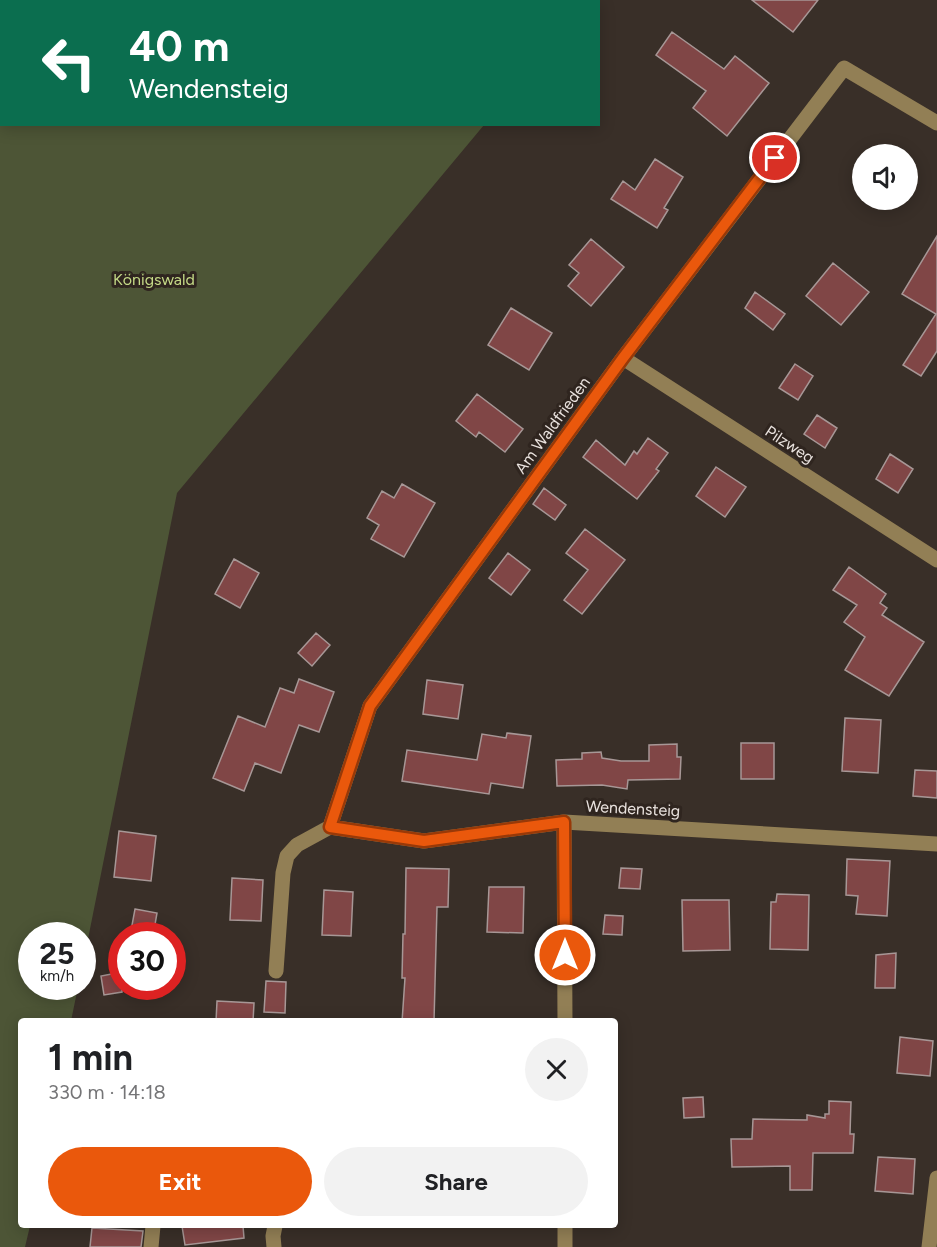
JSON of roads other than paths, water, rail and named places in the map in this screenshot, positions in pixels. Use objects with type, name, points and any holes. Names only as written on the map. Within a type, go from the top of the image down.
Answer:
[{"type":"street","name":"Am Waldfrieden","points":[[330,827],[370,706],[623,358],[844,68],[937,123]]},
{"type":"street","name":"Pilzweg","points":[[623,358],[937,560]]},
{"type":"street","name":"Wendensteig","points":[[330,827],[424,841],[564,822],[937,844]]},
{"type":"street","points":[[564,822],[565,1018]]},
{"type":"street","points":[[276,971],[283,873],[288,856],[297,845],[330,827]]},
{"type":"street","points":[[929,1247],[937,1178]]},
{"type":"street","points":[[151,1247],[153,1228]]},
{"type":"street","points":[[274,1228],[274,1247]]},
{"type":"street","points":[[565,1228],[565,1247]]},
{"type":"park label","name":"Königswald","points":[[154,279]]}]
